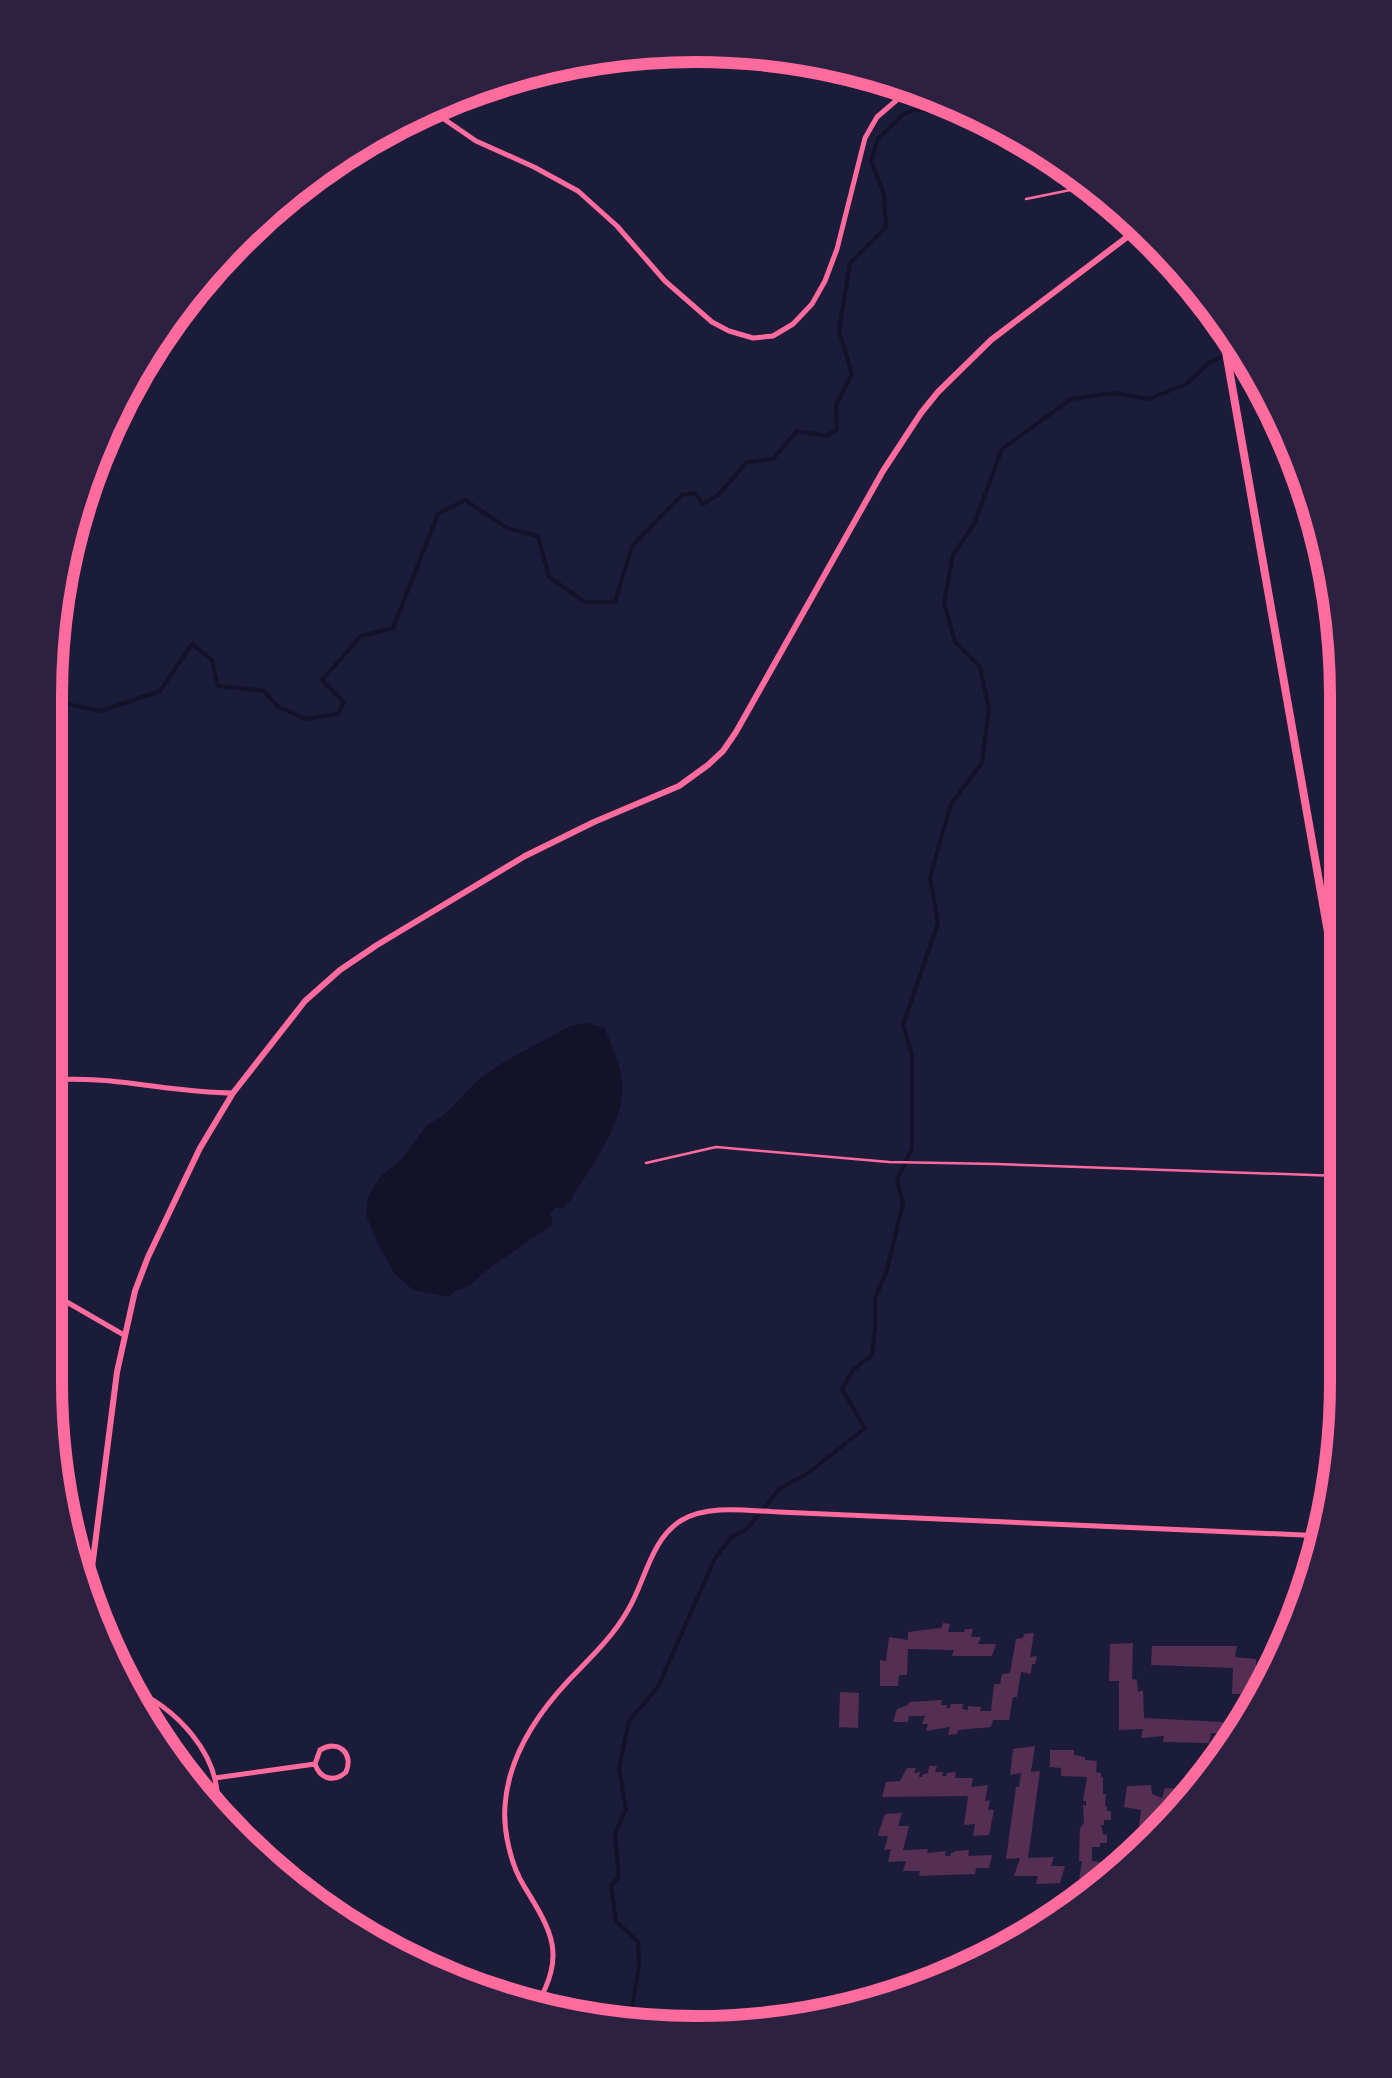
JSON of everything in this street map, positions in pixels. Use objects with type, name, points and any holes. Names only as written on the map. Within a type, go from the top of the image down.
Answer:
[{"type":"main road","points":[[1226,348],[1330,944]]},
{"type":"street","points":[[441,117],[476,142],[578,191],[617,226],[665,281],[712,322],[729,332],[753,338],[773,336],[793,324],[812,304],[837,248],[864,138],[877,117],[904,97]]},
{"type":"street","points":[[92,1571],[117,1372],[135,1291],[200,1148],[234,1093],[306,1001],[340,970],[525,856],[666,793],[697,775],[723,751],[883,471],[921,413],[991,340],[1130,235]]},
{"type":"street","points":[[62,1079],[234,1093]]},
{"type":"street","points":[[62,1299],[124,1335]]},
{"type":"street","points":[[542,1996],[549,1984],[554,1943],[547,1922],[522,1883],[508,1841],[504,1809],[510,1773],[528,1733],[546,1707],[618,1626],[652,1556],[680,1520],[704,1511],[779,1512],[1310,1535]]},
{"type":"street","points":[[146,1697],[183,1724],[203,1751],[215,1778],[216,1795]]},
{"type":"street","points":[[330,1745],[344,1750],[349,1760],[346,1772],[336,1779],[320,1774],[315,1764],[318,1753],[330,1745]]},
{"type":"street","points":[[215,1778],[315,1764]]},
{"type":"lane","points":[[1026,200],[1076,189]]},
{"type":"lane","points":[[646,1163],[716,1147],[888,1162],[1330,1176]]},
{"type":"shaded area","points":[[588,1023],[605,1029],[620,1070],[622,1098],[605,1144],[571,1200],[550,1213],[553,1224],[469,1286],[448,1297],[413,1290],[395,1274],[380,1248],[366,1215],[368,1196],[426,1126],[444,1115],[479,1079],[570,1026]]},
{"type":"building","points":[[943,1623],[950,1624],[948,1632],[973,1629],[971,1637],[981,1637],[978,1644],[996,1644],[992,1656],[952,1656],[954,1650],[908,1649],[907,1675],[899,1675],[898,1686],[880,1686],[880,1660],[886,1661],[889,1637],[908,1640],[908,1632],[941,1628]]},
{"type":"building","points":[[1034,1633],[1030,1657],[1037,1656],[1035,1664],[1031,1674],[1021,1672],[1009,1720],[993,1720],[991,1727],[958,1730],[957,1734],[948,1735],[950,1727],[926,1731],[928,1724],[922,1724],[925,1716],[893,1722],[897,1709],[909,1702],[942,1700],[941,1705],[947,1705],[946,1708],[963,1704],[962,1709],[968,1710],[968,1706],[991,1711],[994,1684],[1000,1684],[1002,1674],[1010,1673],[1016,1639]]},
{"type":"building","points":[[1133,1643],[1132,1679],[1137,1680],[1138,1692],[1143,1690],[1144,1718],[1230,1722],[1224,1733],[1211,1733],[1209,1743],[1163,1742],[1164,1736],[1141,1738],[1143,1729],[1119,1730],[1119,1681],[1109,1681],[1110,1644]]},
{"type":"building","points":[[1152,1646],[1237,1646],[1235,1657],[1256,1659],[1256,1677],[1241,1705],[1241,1694],[1232,1694],[1233,1668],[1151,1665]]},
{"type":"building","points":[[840,1692],[859,1693],[858,1728],[839,1727]]},
{"type":"building","points":[[1035,1746],[1031,1772],[1040,1771],[1028,1858],[1054,1857],[1051,1866],[1065,1866],[1060,1883],[1036,1884],[1038,1876],[1014,1876],[1020,1858],[1006,1859],[1021,1773],[1010,1775],[1013,1749]]},
{"type":"building","points":[[1050,1750],[1074,1750],[1074,1755],[1097,1761],[1096,1772],[1103,1777],[1105,1806],[1111,1811],[1111,1820],[1104,1820],[1101,1825],[1107,1843],[1092,1847],[1092,1861],[1101,1862],[1103,1867],[1083,1884],[1079,1879],[1080,1828],[1084,1823],[1087,1777],[1061,1776],[1061,1768],[1050,1767]]},
{"type":"building","points":[[929,1766],[937,1766],[935,1772],[943,1772],[942,1776],[956,1772],[955,1778],[973,1778],[971,1787],[988,1785],[985,1801],[990,1800],[988,1810],[994,1810],[989,1835],[973,1836],[975,1824],[964,1825],[968,1796],[882,1797],[886,1782],[900,1781],[907,1768],[916,1768],[914,1773],[920,1772],[922,1777]]},
{"type":"building","points":[[1151,1785],[1152,1794],[1162,1798],[1165,1788],[1181,1789],[1138,1836],[1141,1810],[1124,1807],[1127,1786]]},
{"type":"building","points":[[902,1813],[898,1826],[909,1826],[903,1850],[946,1851],[945,1856],[950,1856],[969,1850],[968,1856],[992,1855],[989,1868],[976,1868],[975,1874],[919,1876],[920,1871],[903,1871],[906,1861],[888,1862],[891,1849],[884,1850],[888,1836],[878,1836],[880,1828],[885,1814]]},
{"type":"waterway","points":[[62,706],[101,711],[160,691],[192,644],[212,660],[218,686],[264,691],[277,706],[305,719],[338,714],[344,702],[322,680],[361,636],[393,628],[438,514],[465,500],[507,528],[538,536],[549,577],[585,602],[615,602],[632,546],[682,495],[695,493],[703,504],[718,495],[747,462],[773,459],[797,431],[827,436],[837,429],[836,405],[852,374],[839,330],[850,263],[886,227],[884,194],[871,161],[878,139],[905,113],[914,110],[935,110],[955,118]]},
{"type":"waterway","points":[[631,2012],[639,1966],[638,1942],[616,1921],[611,1885],[619,1877],[615,1834],[626,1809],[619,1768],[629,1721],[658,1687],[715,1558],[732,1537],[747,1529],[780,1488],[807,1474],[865,1428],[842,1389],[853,1370],[872,1355],[875,1298],[887,1270],[903,1203],[897,1180],[912,1148],[912,1055],[903,1025],[938,923],[930,877],[951,804],[982,763],[989,708],[980,667],[955,642],[944,603],[953,555],[974,524],[1002,449],[1071,399],[1114,393],[1149,399],[1186,384],[1210,362],[1229,354]]}]
